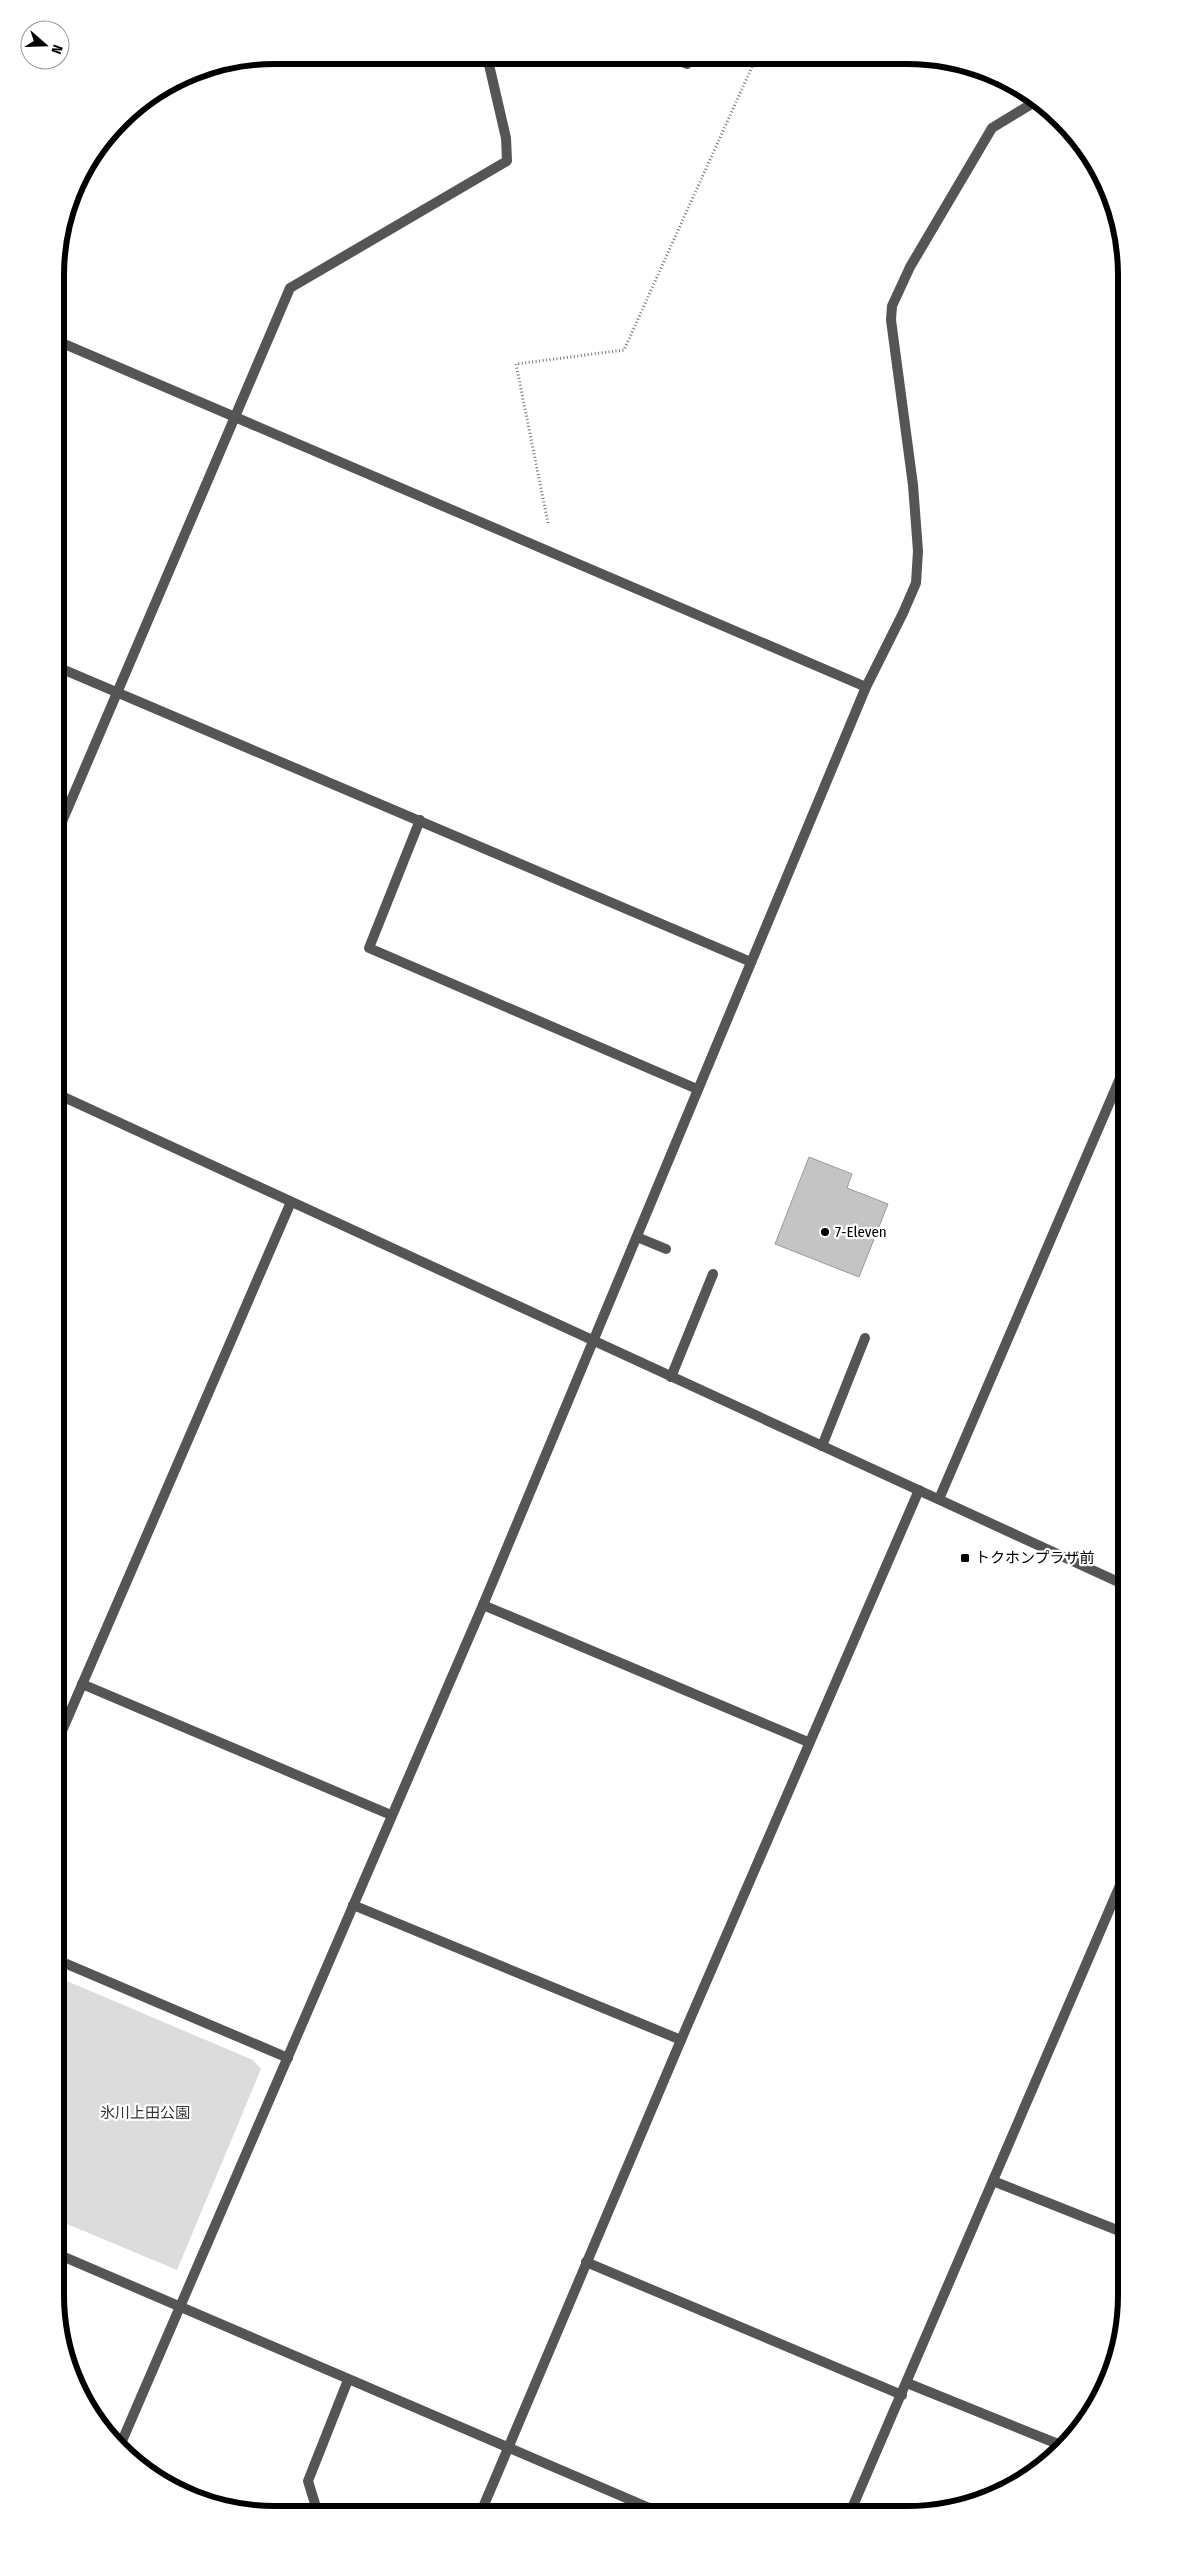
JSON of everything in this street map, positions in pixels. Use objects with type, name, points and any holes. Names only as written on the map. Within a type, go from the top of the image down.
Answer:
[{"type":"street","points":[[64,817],[290,288],[507,161],[506,138],[489,64]]},
{"type":"street","points":[[122,2440],[483,1605],[866,687],[916,583],[918,551],[913,485],[891,320],[892,306],[910,267],[992,128],[1032,104]]},
{"type":"street","points":[[64,343],[866,687]]},
{"type":"street","points":[[64,670],[751,962]]},
{"type":"street","points":[[420,820],[369,948],[697,1090]]},
{"type":"street","points":[[939,1499],[1118,1083]]},
{"type":"street","points":[[64,1097],[1118,1582]]},
{"type":"street","points":[[64,1726],[291,1202]]},
{"type":"street","points":[[636,1237],[666,1249]]},
{"type":"street","points":[[671,1377],[713,1274]]},
{"type":"street","points":[[822,1446],[865,1338]]},
{"type":"street","points":[[484,2506],[808,1742],[919,1490]]},
{"type":"street","points":[[483,1605],[808,1742]]},
{"type":"street","points":[[82,1684],[391,1815]]},
{"type":"street","points":[[853,2506],[1118,1890]]},
{"type":"street","points":[[353,1905],[681,2040]]},
{"type":"street","points":[[64,1963],[288,2058]]},
{"type":"street","points":[[993,2181],[1118,2231]]},
{"type":"street","points":[[64,2257],[642,2506]]},
{"type":"street","points":[[586,2262],[902,2395]]},
{"type":"street","points":[[316,2506],[308,2481],[348,2380]]},
{"type":"street","points":[[906,2383],[1057,2443]]},
{"type":"path","points":[[554,553],[516,364],[624,350],[753,64]]},
{"type":"green space","name":"氷川上田公園","points":[[64,1980],[253,2060],[261,2069],[177,2270],[64,2223]]},
{"type":"building","points":[[809,1157],[852,1174],[847,1188],[888,1204],[859,1277],[775,1244]]},
{"type":"place","name":"7-Eleven","points":[[825,1232]]},
{"type":"place","name":"トクホンプラザ前","points":[[965,1558]]}]
